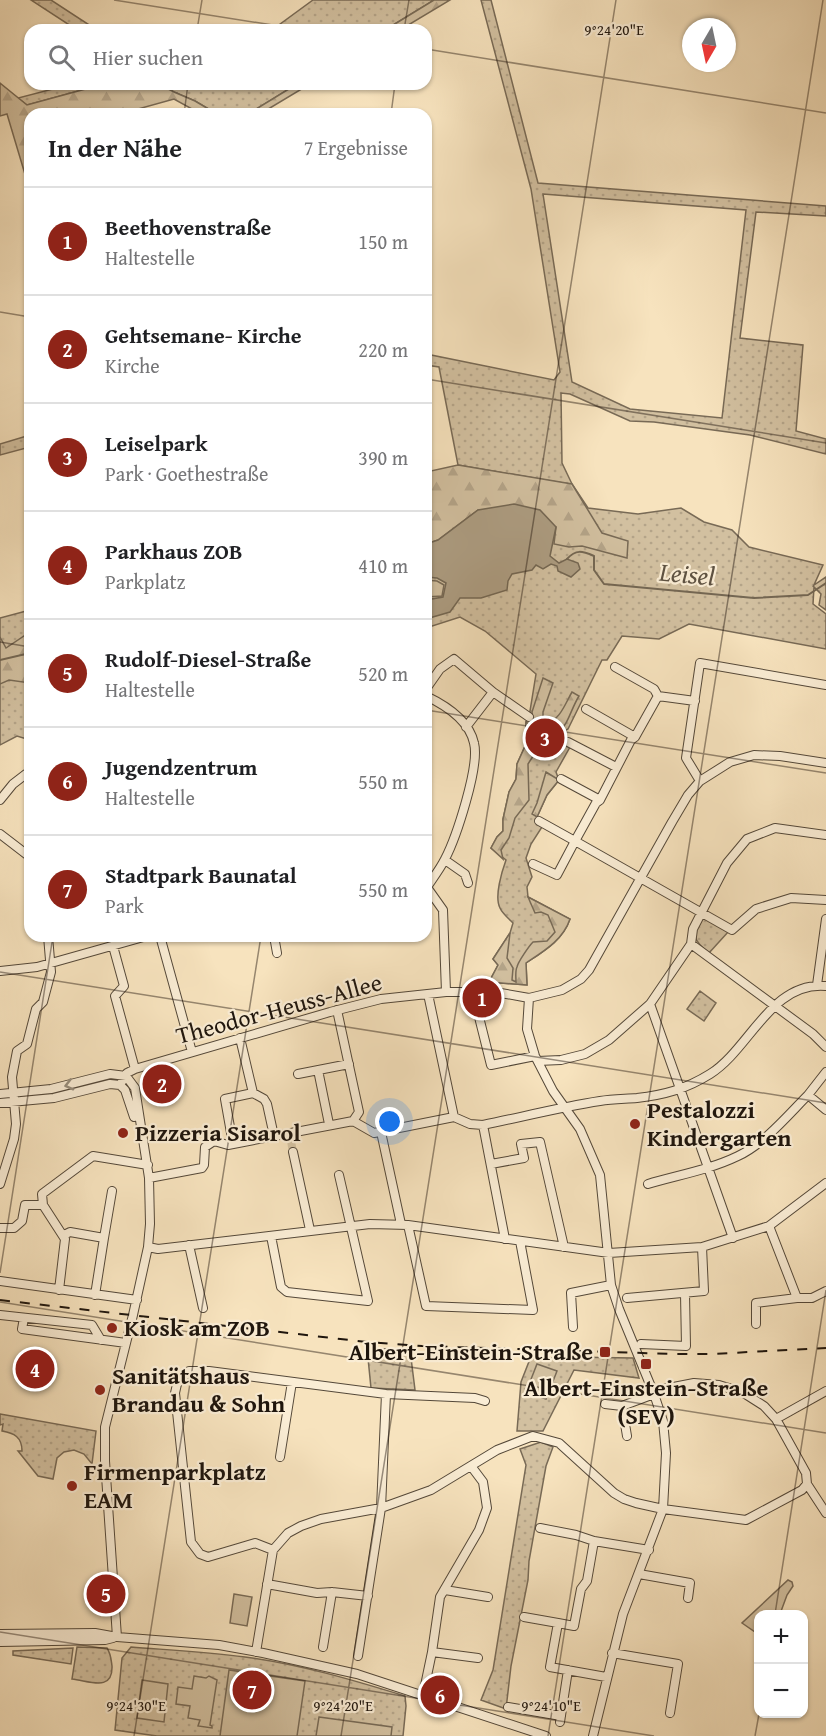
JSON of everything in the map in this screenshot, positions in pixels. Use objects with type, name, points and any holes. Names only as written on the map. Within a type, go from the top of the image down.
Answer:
[{"type":"street","points":[[432,680],[440,669],[454,659],[493,692],[529,717]]},
{"type":"street","points":[[700,781],[687,758],[700,663],[826,685]]},
{"type":"street","points":[[615,667],[654,689],[658,696]]},
{"type":"street","points":[[466,727],[493,692]]},
{"type":"street","points":[[658,696],[695,701]]},
{"type":"street","points":[[533,864],[557,875],[631,740],[635,737],[658,696]]},
{"type":"street","points":[[432,699],[448,707],[466,727],[475,744],[474,771],[456,834],[445,860],[432,878]]},
{"type":"street","points":[[586,709],[635,737]]},
{"type":"street","points":[[568,742],[616,767]]},
{"type":"street","name":"Theodor-Heuss-Allee","points":[[120,1085],[135,1069],[381,999],[446,992],[495,992],[529,998],[562,990],[581,979],[589,970],[688,795],[700,781],[730,762],[753,755],[780,756],[826,763]]},
{"type":"street","points":[[0,800],[13,784],[24,776]]},
{"type":"street","points":[[561,779],[600,800]]},
{"type":"street","points":[[539,821],[700,914],[732,930],[756,909],[791,898],[826,900]]},
{"type":"street","points":[[479,1017],[491,1065],[537,1059],[561,1060],[585,1054],[609,1040],[650,1004],[691,944],[693,929],[727,863],[752,836],[775,828],[826,835]]},
{"type":"street","points":[[0,834],[24,852]]},
{"type":"street","points":[[445,860],[465,874],[468,883]]},
{"type":"street","points":[[432,895],[443,910],[446,992]]},
{"type":"street","points":[[149,1178],[202,1168],[205,1147],[211,1142],[233,1144],[274,1136],[290,1136],[329,1124],[353,1121],[374,1133],[454,1117],[470,1124],[483,1125],[603,1100],[637,1098],[681,1090],[712,1073],[736,1050],[774,1006],[792,993],[821,986],[826,919]]},
{"type":"street","points":[[0,1184],[13,1149],[16,1124],[12,1077],[17,1051],[27,1044],[36,1009],[43,1002],[51,972],[48,942]]},
{"type":"street","points":[[0,971],[50,963],[127,942]]},
{"type":"street","points":[[162,942],[192,1052]]},
{"type":"street","points":[[274,942],[277,953]]},
{"type":"street","points":[[691,944],[813,1034],[826,1047]]},
{"type":"street","points":[[113,946],[124,986],[116,996],[135,1069]]},
{"type":"street","points":[[428,994],[454,1117]]},
{"type":"street","points":[[529,998],[527,1029],[537,1059],[580,1129],[600,1175],[611,1285],[654,1392],[663,1421],[666,1453],[663,1509],[623,1614],[593,1736]]},
{"type":"street","points":[[650,1004],[733,1238]]},
{"type":"street","points":[[337,1010],[359,1112],[353,1121]]},
{"type":"street","points":[[240,1038],[253,1093],[267,1104],[274,1136]]},
{"type":"street","points":[[298,1074],[349,1064]]},
{"type":"street","points":[[318,1070],[329,1124]]},
{"type":"street","points":[[648,1184],[707,1168],[740,1155],[771,1132],[808,1095],[826,1072]]},
{"type":"street","points":[[0,1103],[110,1074],[126,1076],[135,1088],[139,1126],[148,1165],[148,1247],[105,1427],[108,1525],[117,1637]]},
{"type":"street","points":[[0,1094],[14,1098],[54,1098],[110,1084],[120,1085],[125,1090],[139,1126]]},
{"type":"street","points":[[233,1144],[225,1099],[253,1093]]},
{"type":"street","points":[[808,1095],[826,1110]]},
{"type":"street","points":[[483,1125],[505,1239]]},
{"type":"street","points":[[381,1132],[426,1306],[533,1310],[520,1241]]},
{"type":"street","points":[[491,1164],[524,1158],[521,1144],[540,1142],[564,1248]]},
{"type":"street","points":[[293,1152],[310,1230]]},
{"type":"street","points":[[59,1290],[66,1244],[64,1234],[44,1207],[42,1194],[93,1156],[148,1165]]},
{"type":"street","points":[[271,1236],[281,1287],[287,1292],[368,1301],[339,1174]]},
{"type":"street","points":[[148,1247],[158,1249],[350,1225],[404,1225],[609,1253],[702,1247],[769,1226],[826,1183]]},
{"type":"street","points":[[95,1295],[112,1191]]},
{"type":"street","points":[[0,1228],[14,1228],[22,1221],[25,1205],[44,1207]]},
{"type":"street","points":[[769,1226],[797,1298]]},
{"type":"street","points":[[64,1234],[70,1232],[104,1238]]},
{"type":"street","points":[[189,1245],[203,1308]]},
{"type":"street","points":[[627,1298],[704,1291],[702,1247]]},
{"type":"street","points":[[0,1281],[136,1300]]},
{"type":"street","points":[[573,1327],[571,1293],[611,1285]]},
{"type":"street","points":[[756,1324],[756,1303],[812,1298],[826,1292]]},
{"type":"street","points":[[641,1344],[686,1346],[686,1294]]},
{"type":"street","points":[[0,1315],[92,1325],[101,1341]]},
{"type":"street","points":[[24,1318],[22,1329],[126,1343]]},
{"type":"street","points":[[273,1550],[255,1543],[208,1557],[200,1554],[191,1542],[175,1393],[177,1384],[189,1371],[209,1371],[386,1394],[475,1398],[485,1401]]},
{"type":"street","points":[[280,1457],[292,1382]]},
{"type":"street","points":[[605,1404],[622,1406],[654,1392],[694,1383],[719,1385],[742,1392],[764,1406],[776,1419],[806,1473],[807,1484],[826,1513]]},
{"type":"street","points":[[776,1419],[826,1391]]},
{"type":"street","points":[[358,1656],[381,1508],[386,1394]]},
{"type":"street","points":[[622,1406],[627,1436]]},
{"type":"street","points":[[256,1652],[273,1550],[288,1533],[321,1519],[381,1508],[431,1490],[497,1450],[533,1436],[558,1443],[624,1499],[663,1509],[746,1520],[802,1490],[807,1484]]},
{"type":"street","points":[[423,1695],[440,1597],[479,1530],[488,1508],[483,1482],[471,1466]]},
{"type":"street","points":[[540,1528],[594,1541],[649,1550]]},
{"type":"street","points":[[524,1617],[574,1626],[580,1589],[587,1581],[594,1541]]},
{"type":"street","points":[[639,1574],[690,1583],[688,1598]]},
{"type":"street","points":[[267,1584],[317,1593],[332,1592],[368,1596]]},
{"type":"street","points":[[445,1590],[488,1597]]},
{"type":"street","points":[[323,1647],[332,1592]]},
{"type":"street","points":[[558,1623],[550,1667],[606,1677]]},
{"type":"street","points":[[0,1634],[95,1633],[117,1637],[219,1645],[357,1674],[546,1736]]},
{"type":"street","points":[[0,1642],[105,1640],[117,1637]]},
{"type":"street","points":[[432,1652],[478,1659]]},
{"type":"street","points":[[612,1653],[678,1664],[670,1713]]},
{"type":"street","points":[[508,1707],[560,1719],[568,1670]]},
{"type":"green space","points":[[31,0],[51,0],[88,24],[68,24]]},
{"type":"green space","points":[[313,0],[434,0],[395,24],[280,24]]},
{"type":"green space","points":[[434,0],[450,0],[410,24],[395,24]]},
{"type":"green space","points":[[481,0],[491,0],[538,183],[826,206],[826,216],[756,212],[740,338],[803,345],[796,431],[826,439],[826,454],[750,435],[630,421],[570,394],[561,393],[562,463],[572,484],[588,508],[638,514],[681,508],[704,522],[732,530],[749,547],[823,565],[814,585],[826,577],[826,610],[819,605],[821,594],[814,587],[813,604],[826,614],[826,649],[689,624],[659,639],[622,636],[607,660],[602,660],[568,729],[561,733],[570,747],[556,772],[559,780],[547,795],[537,817],[542,827],[531,844],[526,858],[532,877],[527,887],[528,897],[570,919],[558,939],[526,963],[527,985],[489,982],[498,965],[493,959],[510,933],[513,923],[502,912],[498,903],[499,884],[506,860],[491,848],[503,831],[503,819],[509,792],[516,779],[517,764],[526,744],[526,722],[529,717],[536,674],[485,631],[460,617],[432,626],[432,498],[569,484],[458,465],[439,367],[432,366],[432,355],[554,380],[560,372],[531,189]],"holes":[[[543,194],[746,210],[722,418],[630,409],[572,382]]]},
{"type":"green space","points":[[0,83],[27,105],[82,90],[170,90],[207,108],[190,108],[174,99],[142,108],[24,108],[24,171],[7,114],[0,116]]},
{"type":"green space","points":[[49,90],[82,90],[27,105],[18,98]]},
{"type":"green space","points":[[170,90],[287,90],[258,108],[207,108]]},
{"type":"green space","points":[[287,90],[300,90],[270,108],[258,108]]},
{"type":"green space","points":[[24,437],[24,449],[0,455],[0,444]]},
{"type":"green space","points":[[458,465],[572,484],[602,533],[628,541],[627,558],[582,546],[569,547],[554,544],[556,527],[478,510],[432,542],[432,471]]},
{"type":"green space","points":[[432,581],[444,585],[442,596],[432,597]]},
{"type":"green space","points":[[24,612],[24,738],[17,736],[0,745],[0,618]]},
{"type":"green space","points":[[24,636],[24,682],[9,680],[0,684],[0,637],[6,648]]},
{"type":"green space","points":[[543,678],[553,683],[543,712],[546,724],[559,715],[572,692],[579,696],[567,721],[558,731],[544,728],[533,720],[532,712]]},
{"type":"green space","points":[[526,722],[540,732],[534,744],[535,753],[528,764],[529,800],[515,818],[509,838],[501,850],[503,859],[491,848],[503,831],[503,819],[509,792],[516,779],[517,764],[526,744]]},
{"type":"green space","points":[[546,772],[559,780],[547,795],[537,817],[532,814]]},
{"type":"green space","points":[[528,897],[570,919],[567,926],[552,944],[526,963],[527,985],[489,982],[498,965],[493,959],[510,933],[507,958],[513,968],[512,980],[516,982],[518,965],[529,947],[533,942],[547,941],[555,932],[548,915],[541,912],[535,913]]},
{"type":"green space","points":[[703,918],[729,931],[709,953],[697,941],[695,933]]},
{"type":"green space","points":[[700,991],[716,1003],[704,1021],[687,1009]]},
{"type":"green space","points":[[367,1348],[410,1350],[415,1390],[371,1388]]},
{"type":"green space","points":[[633,1358],[639,1378],[574,1370],[543,1431],[517,1431],[521,1382],[530,1359]]},
{"type":"green space","points":[[537,1364],[557,1371],[546,1399],[526,1392]]},
{"type":"green space","points":[[0,1414],[96,1431],[92,1464],[84,1454],[74,1450],[64,1452],[57,1458],[53,1479],[38,1476],[18,1451],[22,1451],[19,1439],[2,1431],[3,1424],[0,1425]]},
{"type":"green space","points":[[541,1442],[553,1447],[546,1466],[529,1561],[528,1580],[511,1666],[506,1709],[481,1700],[493,1670],[526,1465],[520,1449]]},
{"type":"green space","points":[[788,1580],[792,1582],[793,1586],[781,1610],[756,1610]]},
{"type":"green space","points":[[234,1594],[252,1597],[247,1626],[230,1623]]},
{"type":"green space","points":[[754,1612],[754,1631],[742,1623]]},
{"type":"green space","points":[[77,1647],[107,1648],[112,1666],[109,1679],[105,1682],[93,1683],[72,1679]]},
{"type":"green space","points":[[131,1647],[265,1660],[326,1673],[405,1696],[403,1736],[157,1736],[115,1730],[122,1658]]},
{"type":"green space","points":[[73,1648],[71,1664],[13,1655],[13,1651]]},
{"type":"green space","points":[[229,1670],[305,1681],[297,1736],[220,1736]]},
{"type":"green space","points":[[194,1676],[206,1678],[209,1676],[217,1680],[210,1725],[212,1728],[198,1726],[200,1720],[188,1718],[190,1706],[176,1704],[178,1687],[192,1689]]},
{"type":"green space","points":[[142,1680],[168,1684],[164,1722],[137,1718]]},
{"type":"green space","points":[[319,1717],[392,1727],[391,1736],[316,1736]]},
{"type":"shaded area","points":[[514,504],[540,510],[556,527],[550,556],[559,563],[567,559],[578,563],[580,569],[571,577],[558,571],[557,566],[551,564],[543,569],[536,565],[532,570],[512,574],[507,590],[481,598],[460,598],[450,612],[432,617],[432,599],[443,597],[446,583],[432,578],[432,542],[478,510]]},
{"type":"waterway","name":"Leisel","points":[[567,559],[579,552],[594,556],[594,570],[604,584],[754,598],[808,595],[826,583]]},
{"type":"waterway","name":"Leisel","points":[[0,660],[24,654]]},
{"type":"tunnel","points":[[291,1141],[293,1152]]},
{"type":"railway","points":[[0,1300],[367,1342],[422,1346],[674,1354],[826,1348]]},
{"type":"place","name":"Leiselpark","points":[[545,738]]},
{"type":"place","name":"Beethovenstraße","points":[[482,998]]},
{"type":"place","name":"Gehtsemane- Kirche","points":[[162,1084]]},
{"type":"place","name":"Pestalozzi Kindergarten","points":[[635,1124]]},
{"type":"place","name":"Pizzeria Sisarol","points":[[123,1133]]},
{"type":"place","name":"Kiosk am ZOB","points":[[112,1328]]},
{"type":"place","name":"Albert-Einstein-Straße","points":[[605,1352]]},
{"type":"place","name":"Albert-Einstein-Straße (SEV)","points":[[646,1364]]},
{"type":"place","name":"Parkhaus ZOB","points":[[35,1369]]},
{"type":"place","name":"Sanitätshaus Brandau & Sohn","points":[[100,1390]]},
{"type":"place","name":"Firmenparkplatz EAM","points":[[72,1486]]},
{"type":"place","name":"Rudolf-Diesel-Straße","points":[[106,1594]]},
{"type":"place","name":"Stadtpark Baunatal","points":[[252,1690]]},
{"type":"place","name":"Jugendzentrum","points":[[440,1695]]}]
